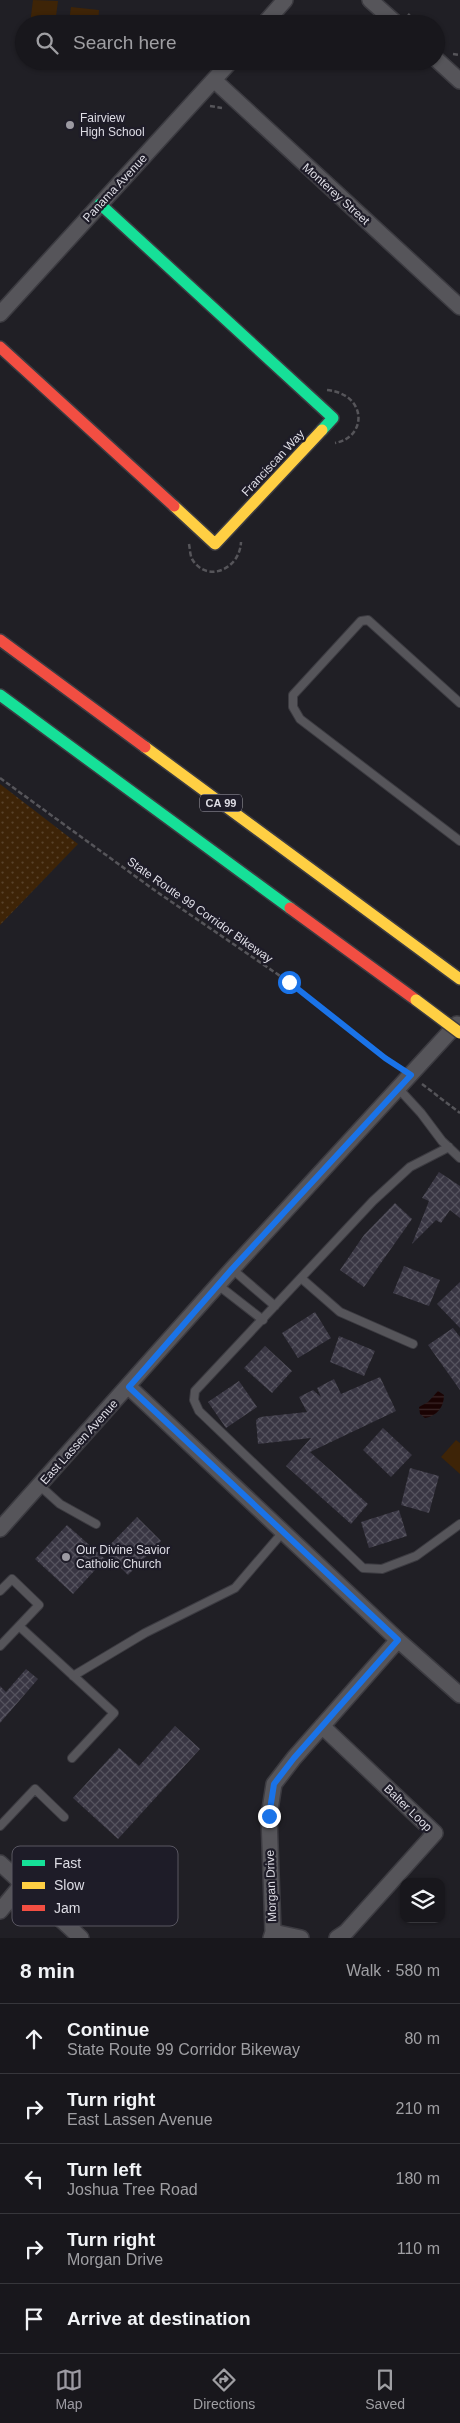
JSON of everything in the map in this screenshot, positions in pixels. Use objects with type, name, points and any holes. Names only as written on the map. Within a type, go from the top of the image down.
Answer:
[{"type":"main road","name":"Franciscan Way","points":[[0,347],[215,544],[333,418],[100,204]]},
{"type":"main road","points":[[0,631],[37,667]]},
{"type":"main road","name":"CA 99","points":[[0,640],[460,979]]},
{"type":"main road","points":[[0,695],[460,1033]]},
{"type":"street","points":[[272,15],[285,0]]},
{"type":"street","points":[[370,0],[387,15]]},
{"type":"street","points":[[445,67],[460,81]]},
{"type":"street","name":"Panama Avenue","points":[[0,314],[223,70]]},
{"type":"street","name":"Monterey Street","points":[[214,80],[460,307]]},
{"type":"street","name":"East Lassen Avenue","points":[[0,1529],[129,1387],[232,1269],[460,1021]]},
{"type":"street","points":[[129,1387],[398,1640],[460,1695]]},
{"type":"street","name":"Morgan Drive","points":[[272,1935],[269,1816],[274,1784],[398,1640]]},
{"type":"street","name":"Balter Loop","points":[[322,1726],[435,1833],[346,1932],[337,1938]]},
{"type":"street","points":[[0,1863],[12,1873]]},
{"type":"street","points":[[0,1911],[12,1896]]},
{"type":"street","points":[[68,1926],[81,1938]]},
{"type":"street","points":[[272,1935],[301,1938]]},
{"type":"lane","points":[[460,703],[368,620],[361,621],[293,695],[293,707],[300,719],[460,841]]},
{"type":"lane","points":[[398,1088],[460,1158]]},
{"type":"lane","points":[[449,1147],[410,1168],[373,1201],[195,1391],[194,1400],[199,1411],[363,1568],[382,1569],[416,1556],[460,1524]]},
{"type":"lane","points":[[232,1269],[275,1306]]},
{"type":"lane","points":[[301,1278],[340,1312],[413,1344]]},
{"type":"lane","points":[[218,1285],[263,1320]]},
{"type":"lane","points":[[39,1485],[60,1504],[96,1524]]},
{"type":"lane","points":[[73,1676],[145,1633],[235,1588],[283,1532]]},
{"type":"lane","points":[[0,1591],[12,1579],[40,1605],[0,1646]]},
{"type":"lane","points":[[20,1626],[114,1713],[72,1758]]},
{"type":"lane","points":[[0,1826],[35,1789],[64,1817]]},
{"type":"path","name":"State Route 99 Corridor Bikeway","points":[[0,778],[157,892],[289,982],[385,1058],[411,1075],[460,1113]]},
{"type":"shaded area","points":[[33,0],[58,1],[56,15],[31,15]]},
{"type":"shaded area","points":[[71,7],[99,10],[99,15],[70,15]]},
{"type":"shaded area","points":[[0,784],[78,844],[0,925]]},
{"type":"shaded area","points":[[438,1391],[444,1395],[441,1407],[436,1413],[425,1418],[420,1414],[419,1407],[428,1402]]},
{"type":"shaded area","points":[[456,1440],[460,1443],[460,1474],[441,1457]]},
{"type":"building","points":[[439,1172],[460,1186],[460,1218],[450,1210],[441,1223],[436,1220],[412,1244],[429,1201],[422,1198]]},
{"type":"building","points":[[395,1203],[412,1219],[364,1287],[340,1270],[364,1235]]},
{"type":"building","points":[[404,1266],[440,1280],[429,1306],[393,1293]]},
{"type":"building","points":[[460,1282],[460,1328],[437,1304]]},
{"type":"building","points":[[315,1312],[331,1338],[298,1358],[282,1333]]},
{"type":"building","points":[[453,1328],[460,1337],[460,1390],[428,1345]]},
{"type":"building","points":[[339,1336],[375,1351],[364,1376],[330,1362]]},
{"type":"building","points":[[265,1346],[292,1371],[272,1393],[244,1368]]},
{"type":"building","points":[[380,1377],[396,1411],[310,1452],[368,1504],[351,1524],[286,1466],[311,1438],[258,1444],[256,1420],[260,1417],[307,1412],[299,1397],[313,1390],[321,1397],[317,1388],[334,1379],[341,1394]]},
{"type":"building","points":[[239,1381],[257,1407],[226,1428],[208,1402]]},
{"type":"building","points":[[383,1428],[412,1455],[391,1477],[363,1450]]},
{"type":"building","points":[[410,1468],[439,1476],[429,1513],[401,1505]]},
{"type":"building","points":[[399,1510],[407,1536],[369,1548],[361,1522]]},
{"type":"building","points":[[137,1517],[161,1541],[128,1575],[104,1551]]},
{"type":"building","points":[[67,1525],[105,1559],[73,1594],[35,1559]]},
{"type":"building","points":[[26,1669],[38,1679],[0,1723],[0,1686],[6,1692]]},
{"type":"building","points":[[175,1726],[200,1749],[118,1839],[73,1798],[119,1748],[139,1766]]},
{"type":"traffic: fast","points":[[100,204],[333,418],[322,430]]},
{"type":"traffic: fast","points":[[0,695],[290,908]]},
{"type":"traffic: slow","points":[[174,506],[215,544],[322,430]]},
{"type":"traffic: slow","points":[[145,747],[460,979]]},
{"type":"traffic: slow","points":[[416,1000],[460,1033]]},
{"type":"traffic: jam","points":[[0,347],[174,506]]},
{"type":"traffic: jam","points":[[0,640],[145,747]]},
{"type":"traffic: jam","points":[[290,908],[416,1000]]},
{"type":"place","name":"Fairview High School","points":[[70,125]]},
{"type":"place","name":"Our Divine Savior Catholic Church","points":[[66,1557]]},
{"type":"route","points":[[269,1816],[274,1784],[294,1758],[398,1640],[129,1387],[232,1269],[411,1075],[385,1058],[289,982]]}]
